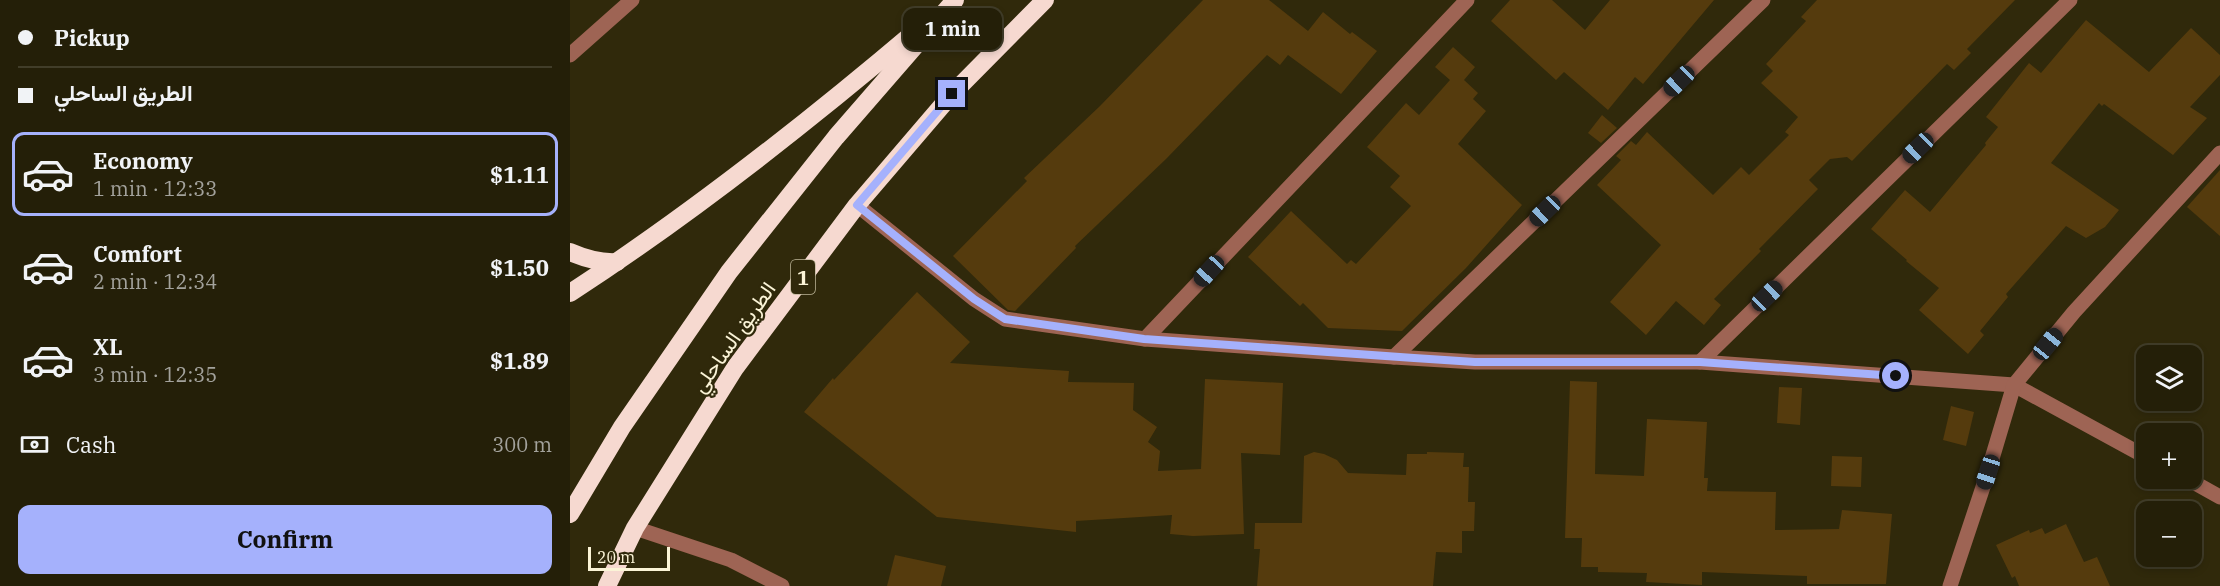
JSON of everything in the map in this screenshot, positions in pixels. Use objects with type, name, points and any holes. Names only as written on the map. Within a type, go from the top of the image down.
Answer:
[{"type":"highway","points":[[570,293],[736,177],[833,101],[954,0]]},
{"type":"highway","name":"الطريق الساحلي","points":[[570,514],[622,427],[729,272],[836,137],[954,0]]},
{"type":"highway","name":"الطريق الساحلي","points":[[607,586],[635,528],[735,368],[857,205],[952,94],[1045,0]]},
{"type":"highway","points":[[570,252],[594,261],[617,262]]},
{"type":"street","points":[[570,55],[632,0]]},
{"type":"street","points":[[1144,339],[1467,0]]},
{"type":"street","points":[[1394,357],[1763,0]]},
{"type":"street","points":[[1700,362],[2070,0]]},
{"type":"street","points":[[1950,586],[2014,386],[2074,312],[2220,153]]},
{"type":"street","points":[[857,205],[974,299],[1005,319],[1144,339],[1394,357],[1475,362],[1700,362],[2014,386],[2136,452]]},
{"type":"street","points":[[2202,487],[2220,497]]},
{"type":"street","points":[[635,528],[731,560],[782,586]]},
{"type":"building","points":[[1203,0],[1269,0],[1308,31],[1323,12],[1350,34],[1352,32],[1377,51],[1341,94],[1288,55],[1280,65],[1267,55],[1166,159],[1075,246],[1076,248],[1015,311],[1008,310],[953,256],[1027,181],[1024,178],[1100,106]]},
{"type":"building","points":[[1510,0],[1552,0],[1585,30],[1610,0],[1714,0],[1643,84],[1635,77],[1608,110],[1564,72],[1556,80],[1491,21]]},
{"type":"building","points":[[1817,0],[2015,0],[1967,49],[1971,53],[1954,70],[1947,64],[1852,161],[1847,157],[1830,159],[1809,180],[1818,189],[1714,299],[1721,305],[1704,325],[1676,301],[1646,335],[1610,302],[1661,245],[1597,185],[1621,160],[1616,156],[1631,141],[1636,145],[1647,132],[1713,195],[1741,167],[1749,175],[1789,135],[1785,132],[1798,117],[1761,83],[1773,71],[1766,64],[1806,21],[1801,17]]},
{"type":"building","points":[[2086,20],[2149,72],[2191,28],[2220,55],[2220,75],[2190,107],[2207,118],[2173,155],[2104,104],[2102,106],[2099,103],[2051,163],[2119,210],[2105,227],[2086,238],[2066,226],[2006,294],[2008,297],[1980,331],[1984,335],[1968,354],[1919,310],[1939,288],[1871,229],[1905,190],[1930,212],[1986,145],[1985,143],[1998,127],[1986,117],[2029,63],[2041,73]]},
{"type":"building","points":[[1453,47],[1475,67],[1464,80],[1478,93],[1473,99],[1486,111],[1458,144],[1522,205],[1466,268],[1402,331],[1328,328],[1303,303],[1300,306],[1248,257],[1291,211],[1347,264],[1351,260],[1356,264],[1411,206],[1390,187],[1400,176],[1367,147],[1406,103],[1419,115],[1450,80],[1435,67]]},
{"type":"building","points":[[1602,115],[1617,128],[1601,143],[1588,133]]},
{"type":"building","points":[[2220,170],[2220,236],[2187,207]]},
{"type":"building","points":[[917,292],[970,342],[950,363],[1069,371],[1068,382],[1134,383],[1133,410],[1157,427],[1148,442],[1160,451],[1158,471],[1201,469],[1205,379],[1283,383],[1280,455],[1241,453],[1244,534],[1193,536],[1170,534],[1172,515],[1076,521],[1076,532],[937,517],[804,412],[833,378],[834,380]]},
{"type":"building","points":[[1570,381],[1597,382],[1595,474],[1644,476],[1647,419],[1707,422],[1704,478],[1708,478],[1707,491],[1776,492],[1775,530],[1839,529],[1842,510],[1892,514],[1886,584],[1807,584],[1807,576],[1702,572],[1702,585],[1646,582],[1647,573],[1598,572],[1598,567],[1581,567],[1582,538],[1565,538]]},
{"type":"building","points":[[1779,387],[1802,388],[1800,425],[1777,423]]},
{"type":"building","points":[[1951,406],[1974,412],[1966,446],[1943,440]]},
{"type":"building","points":[[1314,452],[1337,460],[1348,473],[1406,475],[1407,454],[1464,453],[1463,467],[1469,467],[1468,502],[1475,502],[1474,531],[1462,531],[1462,553],[1436,552],[1433,586],[1257,586],[1260,549],[1254,549],[1255,523],[1302,523],[1304,456]]},
{"type":"building","points":[[1832,456],[1862,457],[1861,487],[1831,486]]},
{"type":"building","points":[[2066,524],[2084,562],[2097,557],[2110,586],[2019,586],[2015,576],[2012,578],[1996,545],[2029,530],[2030,533],[2042,528],[2045,534]]},
{"type":"building","points":[[895,555],[946,566],[941,586],[887,586]]},
{"type":"route","points":[[952,94],[857,205],[974,299],[1005,319],[1144,339],[1475,362],[1700,362],[1896,376]]}]
